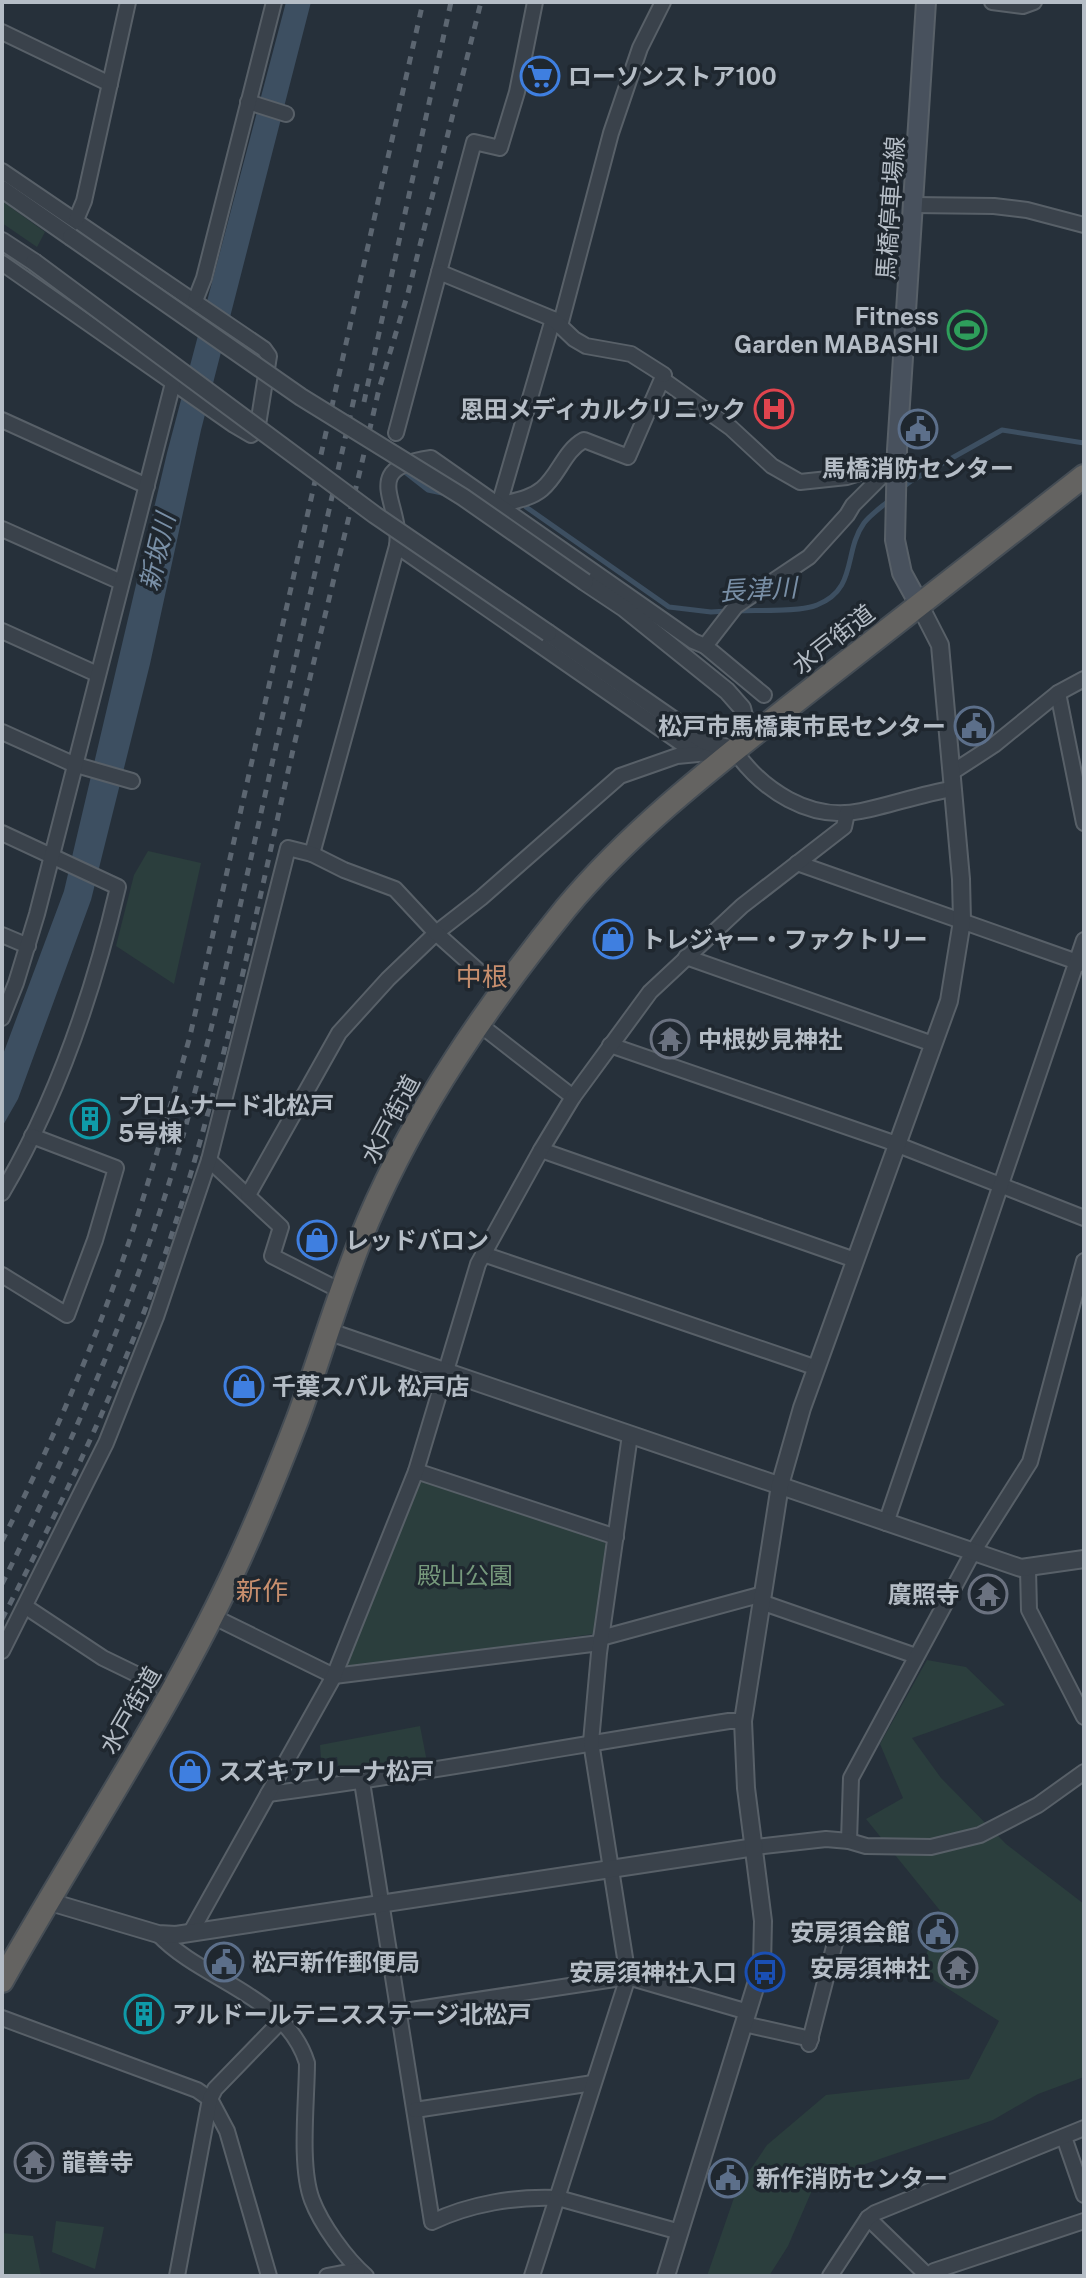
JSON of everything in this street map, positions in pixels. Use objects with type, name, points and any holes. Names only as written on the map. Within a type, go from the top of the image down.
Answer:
[{"type":"highway","name":"水戸街道","points":[[2,1981],[212,1616],[265,1501],[374,1208],[411,1132],[442,1078],[502,992],[568,907],[605,866],[675,800],[1084,476]]},
{"type":"main road","name":"馬橋停車場線","points":[[919,604],[896,558],[895,522],[896,462],[926,2]]},
{"type":"street","points":[[74,228],[84,201],[128,2]]},
{"type":"street","points":[[195,301],[204,278],[274,2]]},
{"type":"street","points":[[396,433],[474,142],[500,148],[517,92],[535,2]]},
{"type":"street","points":[[499,505],[557,323],[620,104],[640,48],[663,2]]},
{"type":"street","points":[[992,2],[1023,6],[1034,2]]},
{"type":"street","points":[[2,32],[110,84]]},
{"type":"street","points":[[248,102],[286,114]]},
{"type":"street","points":[[2,171],[301,397],[463,497],[624,608],[727,691],[742,708],[746,768],[777,794],[823,811],[847,813],[951,781],[1058,693],[1084,679]]},
{"type":"street","points":[[2,189],[74,228],[195,301],[237,328],[269,356],[257,431],[251,435],[217,413],[2,263]]},
{"type":"street","points":[[914,205],[994,206],[1027,210],[1084,225]]},
{"type":"street","points":[[2,241],[375,515],[704,741],[742,744]]},
{"type":"street","points":[[439,272],[557,323],[586,346],[631,354],[664,375]]},
{"type":"street","points":[[499,505],[540,491],[553,478],[574,445],[584,440],[628,457],[662,379],[731,428],[772,466],[800,482],[847,477],[896,462]]},
{"type":"street","points":[[2,1018],[28,946],[173,383]]},
{"type":"street","points":[[2,420],[147,486]]},
{"type":"street","points":[[312,854],[397,546],[389,483],[401,464],[431,458],[693,641],[705,646],[764,695]]},
{"type":"street","points":[[705,646],[736,606],[809,557],[853,505],[896,462]]},
{"type":"street","points":[[2,529],[121,582]]},
{"type":"street","points":[[397,546],[681,743],[696,748],[742,744]]},
{"type":"street","points":[[666,2276],[759,1979],[764,1949],[746,1788],[743,1721],[780,1485],[817,1368],[954,978],[962,921],[961,879],[940,645],[919,604]]},
{"type":"street","points":[[2,631],[97,674]]},
{"type":"street","points":[[1058,693],[1080,776],[1084,823]]},
{"type":"street","points":[[2,732],[73,764],[132,781]]},
{"type":"street","points":[[248,1195],[339,1033],[388,979],[436,933],[481,898],[620,776],[677,756],[742,744]]},
{"type":"street","points":[[191,1932],[334,1676],[416,1471],[483,1254],[541,1150],[573,1097],[650,992],[742,906],[844,827],[847,813]]},
{"type":"street","points":[[2,833],[118,887],[101,959],[69,1051],[32,1136],[2,1193]]},
{"type":"street","points":[[2,1651],[106,1443],[156,1317],[209,1160],[288,848],[312,854],[395,889],[436,933],[502,992]]},
{"type":"street","points":[[797,863],[1080,963]]},
{"type":"street","points":[[2,935],[28,946]]},
{"type":"street","points":[[886,1523],[1080,963],[1084,940]]},
{"type":"street","points":[[686,957],[933,1044]]},
{"type":"street","points":[[479,1024],[573,1097]]},
{"type":"street","points":[[610,1045],[897,1144],[1084,1218]]},
{"type":"street","points":[[2,1275],[67,1315],[95,1240],[116,1168],[32,1136]]},
{"type":"street","points":[[541,1150],[855,1260]]},
{"type":"street","points":[[209,1160],[281,1227],[272,1256],[341,1291]]},
{"type":"street","points":[[483,1254],[817,1368]]},
{"type":"street","points":[[849,1841],[851,1778],[973,1552],[1030,1462],[1084,1261]]},
{"type":"street","points":[[327,1331],[1028,1569],[1084,1559]]},
{"type":"street","points":[[532,2276],[628,1977],[591,1742],[600,1641],[630,1435]]},
{"type":"street","points":[[416,1471],[616,1537]]},
{"type":"street","points":[[1028,1569],[1029,1610],[1084,1717]]},
{"type":"street","points":[[212,1616],[334,1676],[600,1641],[762,1598],[916,1656]]},
{"type":"street","points":[[26,1607],[103,1658],[171,1691]]},
{"type":"street","points":[[268,1794],[362,1782],[591,1742],[743,1721]]},
{"type":"street","points":[[47,1901],[158,1934],[191,1932],[755,1847],[826,1839],[866,1846],[931,1847],[980,1835],[1038,1805],[1084,1772]]},
{"type":"street","points":[[362,1782],[432,2222],[466,2208],[558,2198],[680,2232]]},
{"type":"street","points":[[158,1934],[174,1951],[271,2011],[301,2048],[307,2063],[306,2171],[311,2199],[341,2249],[362,2273]]},
{"type":"street","points":[[398,2012],[628,1977],[814,2042],[836,1939]]},
{"type":"street","points":[[2,2018],[197,2090],[210,2099],[227,2131],[269,2276]]},
{"type":"street","points":[[177,2276],[210,2099],[215,2089],[281,2021]]},
{"type":"street","points":[[415,2110],[593,2083]]},
{"type":"street","points":[[830,2276],[868,2218],[875,2213],[1084,2128]]},
{"type":"street","points":[[1064,2137],[1084,2195]]},
{"type":"street","points":[[868,2218],[928,2276],[934,2271],[1084,2221]]},
{"type":"street","points":[[327,2276],[362,2273]]},
{"type":"green space","points":[[2,201],[45,232],[37,247],[2,223]]},
{"type":"green space","points":[[148,851],[201,863],[174,984],[116,946],[134,875]]},
{"type":"green space","name":"殿山公園","points":[[425,1479],[599,1538],[607,1545],[593,1634],[352,1668],[347,1663],[417,1483]]},
{"type":"green space","points":[[927,1660],[966,1667],[1005,1705],[912,1738],[941,1778],[1006,1844],[1084,1904],[1084,2077],[1038,2094],[993,2120],[816,2181],[788,2246],[769,2276],[707,2276],[737,2189],[767,2145],[826,2095],[969,2079],[999,2021],[920,1971],[942,1913],[866,1819],[903,1798],[880,1744]]},
{"type":"green space","points":[[420,1726],[427,1762],[340,1776],[337,1757],[321,1759],[320,1745]]},
{"type":"green space","points":[[56,2221],[104,2227],[95,2269],[52,2252]]},
{"type":"green space","points":[[2,2233],[33,2236],[41,2276],[2,2276]]},
{"type":"water","name":"新坂川","points":[[286,2],[311,2],[201,430],[150,664],[91,900],[18,1099],[2,1127],[2,1057],[64,891],[167,453]]},
{"type":"waterway","name":"長津川","points":[[902,488],[1002,430],[1084,443]]},
{"type":"waterway","name":"長津川","points":[[405,472],[428,490],[442,493]]},
{"type":"waterway","name":"長津川","points":[[737,611],[801,609],[830,598],[844,580],[864,523],[892,498]]},
{"type":"waterway","name":"長津川","points":[[526,507],[669,607],[727,611]]},
{"type":"railway","points":[[2,1541],[66,1407],[94,1338],[130,1239],[190,1036],[423,2]]},
{"type":"railway","points":[[364,402],[451,2]]},
{"type":"railway","points":[[2,1619],[103,1412],[155,1283],[193,1167],[239,990],[379,389],[408,293],[481,2]]},
{"type":"railway","points":[[2,1584],[99,1374],[141,1267],[177,1157],[234,931],[358,381]]},
{"type":"place","name":"ローソンストア100","points":[[540,76]]},
{"type":"place","name":"Fitness Garden MABASHI","points":[[967,330]]},
{"type":"place","name":"恩田メディカルクリニック","points":[[774,409]]},
{"type":"place","name":"馬橋消防センター","points":[[918,429]]},
{"type":"place","name":"松戸市馬橋東市民センター","points":[[974,726]]},
{"type":"place","name":"トレジャー・ファクトリー","points":[[613,939]]},
{"type":"place","name":"中根妙見神社","points":[[670,1039]]},
{"type":"place","name":"プロムナード北松戸 5号棟","points":[[90,1119]]},
{"type":"place","name":"レッドバロン","points":[[317,1240]]},
{"type":"place","name":"千葉スバル 松戸店","points":[[244,1386]]},
{"type":"place","name":"廣照寺","points":[[988,1594]]},
{"type":"place","name":"スズキアリーナ松戸","points":[[190,1771]]},
{"type":"place","name":"安房須会館","points":[[938,1932]]},
{"type":"place","name":"松戸新作郵便局","points":[[224,1962]]},
{"type":"place","name":"安房須神社","points":[[958,1968]]},
{"type":"place","name":"安房須神社入口","points":[[765,1972]]},
{"type":"place","name":"アルドールテニスステージ北松戸","points":[[144,2014]]},
{"type":"place","name":"龍善寺","points":[[34,2162]]},
{"type":"place","name":"新作消防センター","points":[[728,2178]]},
{"type":"district","name":"中根","points":[[482,976]]},
{"type":"district","name":"新作","points":[[262,1590]]}]
